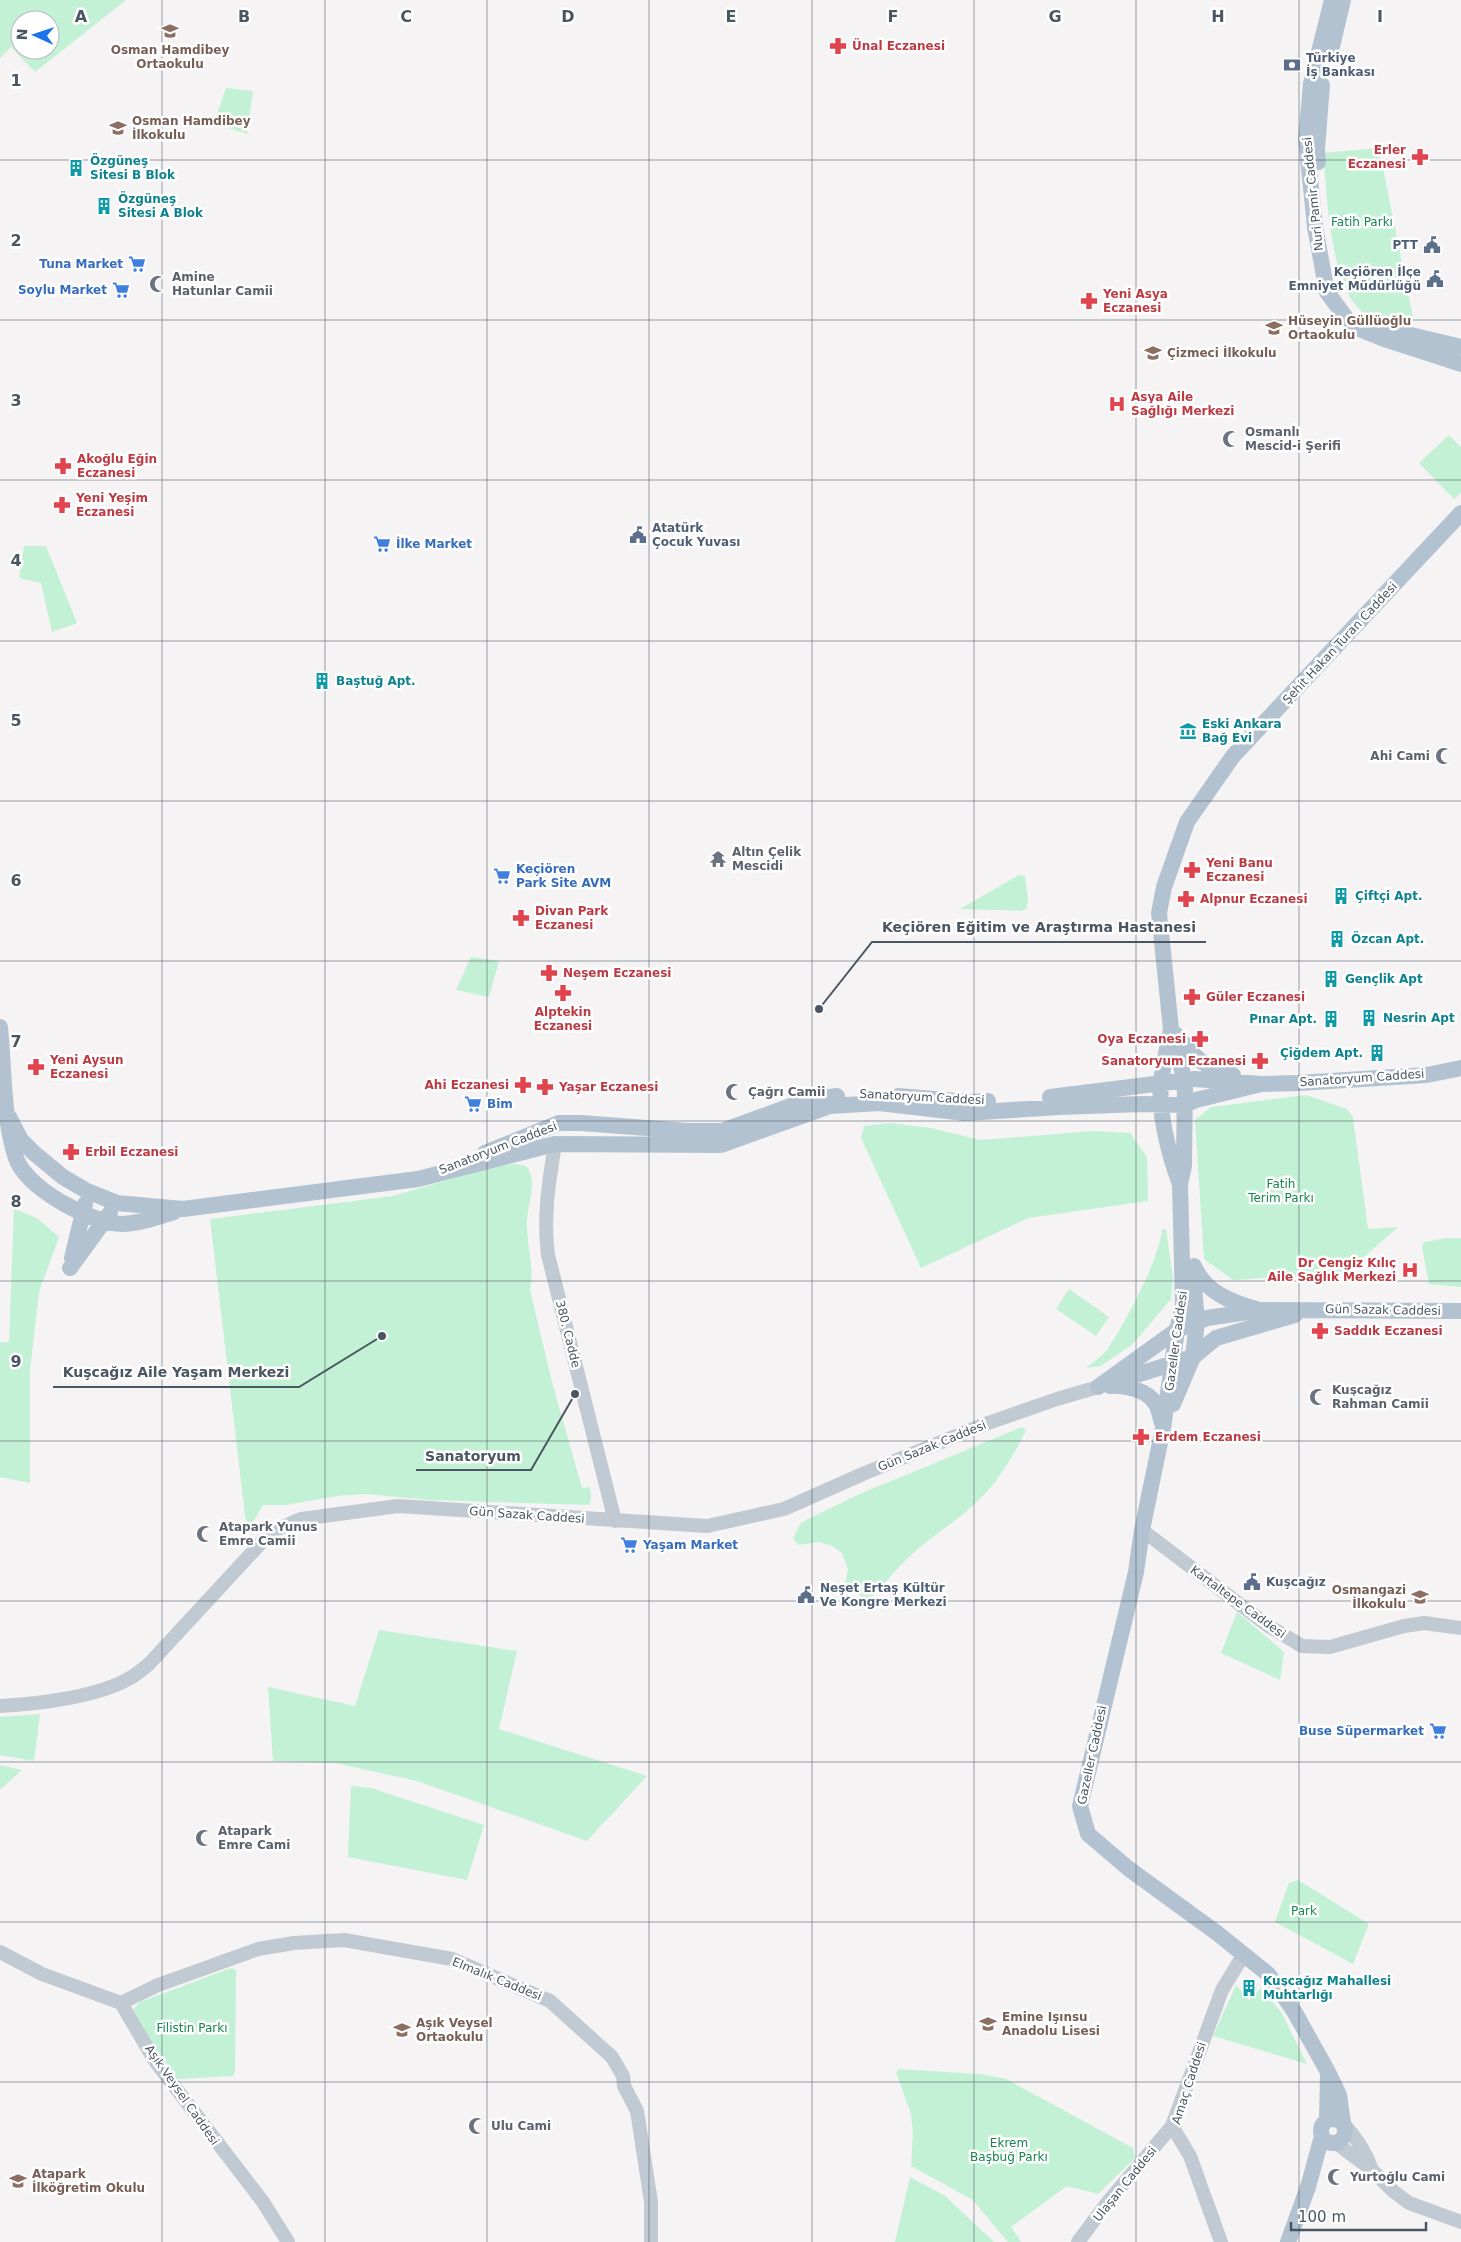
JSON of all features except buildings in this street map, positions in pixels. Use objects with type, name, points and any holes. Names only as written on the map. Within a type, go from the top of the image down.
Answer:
[{"type":"main road","name":"Nuri Pamir Caddesi","points":[[1332,0],[1311,84],[1310,132],[1314,227],[1327,292],[1352,326],[1387,340],[1461,364]]},
{"type":"main road","name":"Nuri Pamir Caddesi","points":[[1343,0],[1310,132],[1317,149],[1325,226],[1337,288],[1358,317],[1390,330],[1461,347]]},
{"type":"main road","name":"Şehit Hakan Turan Caddesi","points":[[1171,1029],[1158,913],[1164,887],[1187,822],[1233,756],[1461,513]]},
{"type":"main road","points":[[0,1026],[9,1117]]},
{"type":"main road","points":[[1171,1029],[1185,1081],[1184,1166],[1180,1184]]},
{"type":"main road","points":[[1171,1029],[1161,1082],[1161,1104],[1173,1167],[1180,1184]]},
{"type":"main road","points":[[1171,1029],[1193,1056],[1210,1068],[1261,1084]]},
{"type":"main road","name":"Sanatoryum Caddesi","points":[[418,1179],[559,1123],[581,1122],[687,1131],[722,1130],[807,1100],[857,1094],[969,1102],[1067,1096],[1161,1082],[1195,1079],[1261,1084],[1427,1075],[1461,1068]]},
{"type":"main road","name":"Sanatoryum Caddesi","points":[[9,1117],[17,1161],[46,1192],[83,1214],[104,1221],[123,1224],[183,1209],[418,1179],[555,1144],[721,1145],[830,1106],[879,1103],[965,1113],[1059,1107],[1185,1105],[1196,1100],[1261,1084]]},
{"type":"main road","name":"Sanatoryum Caddesi","points":[[9,1117],[21,1140],[34,1153],[63,1177],[87,1191],[116,1203],[183,1209]]},
{"type":"main road","name":"Gazeller Caddesi","points":[[1180,1184],[1183,1224],[1180,1247],[1184,1278],[1183,1305],[1177,1330],[1163,1428],[1142,1530],[1136,1572],[1080,1806],[1082,1821],[1088,1834],[1117,1859],[1268,1974],[1294,2011],[1328,2072],[1332,2131],[1308,2187],[1288,2242]]},
{"type":"main road","points":[[87,1191],[70,1268],[116,1203]]},
{"type":"main road","name":"Gazeller Caddesi","points":[[1163,1428],[1193,1357],[1197,1322],[1189,1241],[1183,1224]]},
{"type":"main road","points":[[1191,1258],[1204,1283],[1218,1294],[1236,1303],[1261,1310]]},
{"type":"main road","name":"Gün Sazak Caddesi","points":[[1098,1387],[1177,1330],[1207,1318],[1261,1310],[1304,1312],[1325,1309],[1461,1311]]},
{"type":"main road","name":"Gün Sazak Caddesi","points":[[1098,1387],[1173,1365],[1193,1357],[1216,1338],[1264,1326],[1304,1312]]},
{"type":"main road","points":[[1098,1387],[1118,1386],[1134,1389],[1146,1395],[1155,1403],[1163,1428]]},
{"type":"street","name":"380. Cadde","points":[[555,1144],[544,1232],[548,1255],[615,1521]]},
{"type":"street","name":"Gün Sazak Caddesi","points":[[0,1706],[34,1704],[100,1690],[130,1678],[161,1652],[271,1532],[302,1519],[398,1506],[707,1526],[784,1509],[865,1473],[988,1423],[1050,1401],[1098,1387]]},
{"type":"street","name":"Kartaltepe Caddesi","points":[[1142,1530],[1266,1626],[1302,1646],[1330,1647],[1404,1626],[1424,1623],[1461,1628]]},
{"type":"street","name":"Elmalık Caddesi","points":[[121,2003],[158,1985],[258,1949],[294,1943],[344,1940],[452,1959],[550,2001],[612,2057],[623,2076],[624,2086],[636,2111],[651,2202],[651,2242]]},
{"type":"street","points":[[0,1952],[42,1974],[121,2003]]},
{"type":"street","name":"Amaç Caddesi","points":[[1221,2242],[1190,2156],[1172,2126],[1222,1990],[1244,1954]]},
{"type":"street","name":"Aşık Veysel Caddesi","points":[[121,2003],[155,2061],[262,2202],[288,2242]]},
{"type":"street","name":"Ulaşan Caddesi","points":[[1078,2242],[1107,2203],[1172,2126]]},
{"type":"street","points":[[1332,2131],[1357,2139],[1368,2158],[1372,2170]]},
{"type":"street","points":[[1332,2131],[1393,2191],[1409,2203],[1461,2222]]},
{"type":"green space","points":[[0,0],[126,0],[60,52],[60,10],[10,10],[10,48],[0,58]]},
{"type":"green space","points":[[23,60],[50,60],[35,72]]},
{"type":"green space","points":[[226,88],[253,91],[247,134],[214,123]]},
{"type":"green space","name":"Fatih Parkı","points":[[1379,148],[1413,317],[1400,326],[1372,318],[1364,313],[1353,301],[1344,284],[1337,263],[1329,215],[1323,153]]},
{"type":"green space","points":[[1449,435],[1461,447],[1461,493],[1454,499],[1419,463]]},
{"type":"green space","points":[[24,546],[46,546],[77,623],[52,632],[41,583],[19,578]]},
{"type":"green space","points":[[1019,875],[1025,876],[1028,899],[1027,908],[1022,911],[960,909]]},
{"type":"green space","points":[[471,957],[499,961],[489,997],[456,990]]},
{"type":"green space","name":"Fatih Terim Parkı","points":[[1306,1095],[1347,1109],[1353,1117],[1368,1229],[1398,1227],[1346,1273],[1233,1280],[1204,1259],[1195,1120],[1211,1107]]},
{"type":"green space","points":[[889,1123],[931,1128],[980,1140],[1093,1131],[1130,1133],[1147,1157],[1148,1201],[1028,1218],[921,1268],[861,1138],[864,1126]]},
{"type":"green space","points":[[514,1164],[526,1166],[530,1171],[532,1185],[527,1220],[532,1273],[530,1290],[552,1382],[582,1488],[590,1487],[591,1499],[589,1505],[429,1500],[366,1494],[338,1496],[286,1505],[263,1505],[247,1532],[210,1219],[393,1196],[496,1166]]},
{"type":"green space","points":[[14,1208],[38,1219],[59,1237],[39,1292],[30,1370],[30,1483],[0,1477],[0,1342],[9,1342]]},
{"type":"green space","points":[[1162,1229],[1166,1230],[1173,1277],[1171,1299],[1132,1345],[1100,1366],[1086,1368],[1107,1350],[1131,1309],[1155,1257]]},
{"type":"green space","points":[[1447,1238],[1461,1238],[1461,1287],[1429,1284],[1422,1247],[1424,1242]]},
{"type":"green space","points":[[1069,1289],[1109,1317],[1096,1336],[1056,1309]]},
{"type":"green space","points":[[1022,1427],[1026,1430],[1015,1451],[987,1491],[963,1514],[910,1556],[866,1604],[859,1595],[845,1585],[848,1569],[842,1553],[832,1546],[819,1542],[799,1545],[793,1539],[800,1524],[808,1519],[862,1493]]},
{"type":"green space","points":[[1237,1612],[1284,1652],[1280,1680],[1221,1653]]},
{"type":"green space","points":[[379,1630],[517,1651],[499,1729],[647,1776],[587,1841],[417,1781],[335,1763],[273,1761],[268,1687],[355,1706]]},
{"type":"green space","points":[[40,1714],[34,1761],[0,1755],[0,1717]]},
{"type":"green space","points":[[0,1765],[22,1770],[0,1790]]},
{"type":"green space","points":[[351,1786],[371,1788],[484,1825],[467,1880],[348,1857]]},
{"type":"green space","name":"Park","points":[[1298,1880],[1369,1924],[1353,1964],[1275,1922],[1289,1883]]},
{"type":"green space","name":"Filistin Parkı","points":[[231,1968],[236,1970],[235,2071],[233,2076],[177,2079],[164,2065],[133,2010],[140,2002]]},
{"type":"green space","points":[[1236,1985],[1249,2000],[1261,1988],[1281,2012],[1307,2064],[1213,2036]]},
{"type":"green space","name":"Ekrem Başbuğ Parkı","points":[[899,2069],[979,2074],[1006,2079],[1133,2148],[1135,2158],[1098,2194],[1067,2186],[1011,2227],[1021,2242],[1008,2242],[973,2200],[911,2166],[913,2132],[911,2114],[896,2072]]},
{"type":"green space","points":[[910,2177],[945,2196],[994,2242],[895,2242]]},
{"type":"place","name":"Osman Hamdibey Ortaokulu","points":[[170,31]]},
{"type":"place","name":"Ünal Eczanesi","points":[[838,46]]},
{"type":"place","name":"Türkiye İş Bankası","points":[[1292,65]]},
{"type":"place","name":"Osman Hamdibey İlkokulu","points":[[118,128]]},
{"type":"place","name":"Erler Eczanesi","points":[[1420,157]]},
{"type":"place","name":"Özgüneş Sitesi B Blok","points":[[76,168]]},
{"type":"place","name":"Özgüneş Sitesi A Blok","points":[[104,206]]},
{"type":"place","name":"PTT","points":[[1432,245]]},
{"type":"place","name":"Tuna Market","points":[[137,264]]},
{"type":"place","name":"Keçiören İlçe Emniyet Müdürlüğü","points":[[1435,279]]},
{"type":"place","name":"Amine Hatunlar Camii","points":[[158,284]]},
{"type":"place","name":"Soylu Market","points":[[121,290]]},
{"type":"place","name":"Yeni Asya Eczanesi","points":[[1089,301]]},
{"type":"place","name":"Hüseyin Güllüoğlu Ortaokulu","points":[[1274,328]]},
{"type":"place","name":"Çizmeci İlkokulu","points":[[1153,353]]},
{"type":"place","name":"Asya Aile Sağlığı Merkezi","points":[[1117,404]]},
{"type":"place","name":"Osmanlı Mescid-i Şerifi","points":[[1231,439]]},
{"type":"place","name":"Akoğlu Eğin Eczanesi","points":[[63,466]]},
{"type":"place","name":"Yeni Yeşim Eczanesi","points":[[62,505]]},
{"type":"place","name":"Atatürk Çocuk Yuvası","points":[[638,535]]},
{"type":"place","name":"İlke Market","points":[[382,544]]},
{"type":"place","name":"Baştuğ Apt.","points":[[322,681]]},
{"type":"place","name":"Eski Ankara Bağ Evi","points":[[1188,731]]},
{"type":"place","name":"Ahi Cami","points":[[1444,756]]},
{"type":"place","name":"Altın Çelik Mescidi","points":[[718,859]]},
{"type":"place","name":"Yeni Banu Eczanesi","points":[[1192,870]]},
{"type":"place","name":"Keçiören Park Site AVM","points":[[502,876]]},
{"type":"place","name":"Çiftçi Apt.","points":[[1341,896]]},
{"type":"place","name":"Alpnur Eczanesi","points":[[1186,899]]},
{"type":"place","name":"Divan Park Eczanesi","points":[[521,918]]},
{"type":"place","name":"Özcan Apt.","points":[[1337,939]]},
{"type":"place","name":"Neşem Eczanesi","points":[[549,973]]},
{"type":"place","name":"Gençlik Apt","points":[[1331,979]]},
{"type":"place","name":"Alptekin Eczanesi","points":[[563,993]]},
{"type":"place","name":"Güler Eczanesi","points":[[1192,997]]},
{"type":"place","name":"Keçiören Eğitim ve Araştırma Hastanesi","points":[[819,1009]]},
{"type":"place","name":"Nesrin Apt","points":[[1369,1018]]},
{"type":"place","name":"Pınar Apt.","points":[[1331,1019]]},
{"type":"place","name":"Oya Eczanesi","points":[[1200,1039]]},
{"type":"place","name":"Çiğdem Apt.","points":[[1377,1053]]},
{"type":"place","name":"Sanatoryum Eczanesi","points":[[1260,1061]]},
{"type":"place","name":"Yeni Aysun Eczanesi","points":[[36,1067]]},
{"type":"place","name":"Ahi Eczanesi","points":[[523,1085]]},
{"type":"place","name":"Yaşar Eczanesi","points":[[545,1087]]},
{"type":"place","name":"Çağrı Camii","points":[[734,1092]]},
{"type":"place","name":"Bim","points":[[473,1104]]},
{"type":"place","name":"Erbil Eczanesi","points":[[71,1152]]},
{"type":"place","name":"Dr Cengiz Kılıç Aile Sağlık Merkezi","points":[[1410,1270]]},
{"type":"place","name":"Saddık Eczanesi","points":[[1320,1331]]},
{"type":"place","name":"Kuşcağız Aile Yaşam Merkezi","points":[[382,1336]]},
{"type":"place","name":"Sanatoryum","points":[[575,1394]]},
{"type":"place","name":"Kuşcağız Rahman Camii","points":[[1318,1397]]},
{"type":"place","name":"Erdem Eczanesi","points":[[1141,1437]]},
{"type":"place","name":"Atapark Yunus Emre Camii","points":[[205,1534]]},
{"type":"place","name":"Yaşam Market","points":[[629,1545]]},
{"type":"place","name":"Kuşcağız","points":[[1252,1582]]},
{"type":"place","name":"Neşet Ertaş Kültür Ve Kongre Merkezi","points":[[806,1595]]},
{"type":"place","name":"Osmangazi İlkokulu","points":[[1420,1597]]},
{"type":"place","name":"Buse Süpermarket","points":[[1438,1731]]},
{"type":"place","name":"Atapark Emre Cami","points":[[204,1838]]},
{"type":"place","name":"Kuşcağız Mahallesi Muhtarlığı","points":[[1249,1988]]},
{"type":"place","name":"Emine Işınsu Anadolu Lisesi","points":[[988,2024]]},
{"type":"place","name":"Aşık Veysel Ortaokulu","points":[[402,2030]]},
{"type":"place","name":"Ulu Cami","points":[[477,2126]]},
{"type":"place","name":"Yurtoğlu Cami","points":[[1336,2177]]},
{"type":"place","name":"Atapark İlköğretim Okulu","points":[[18,2181]]}]
